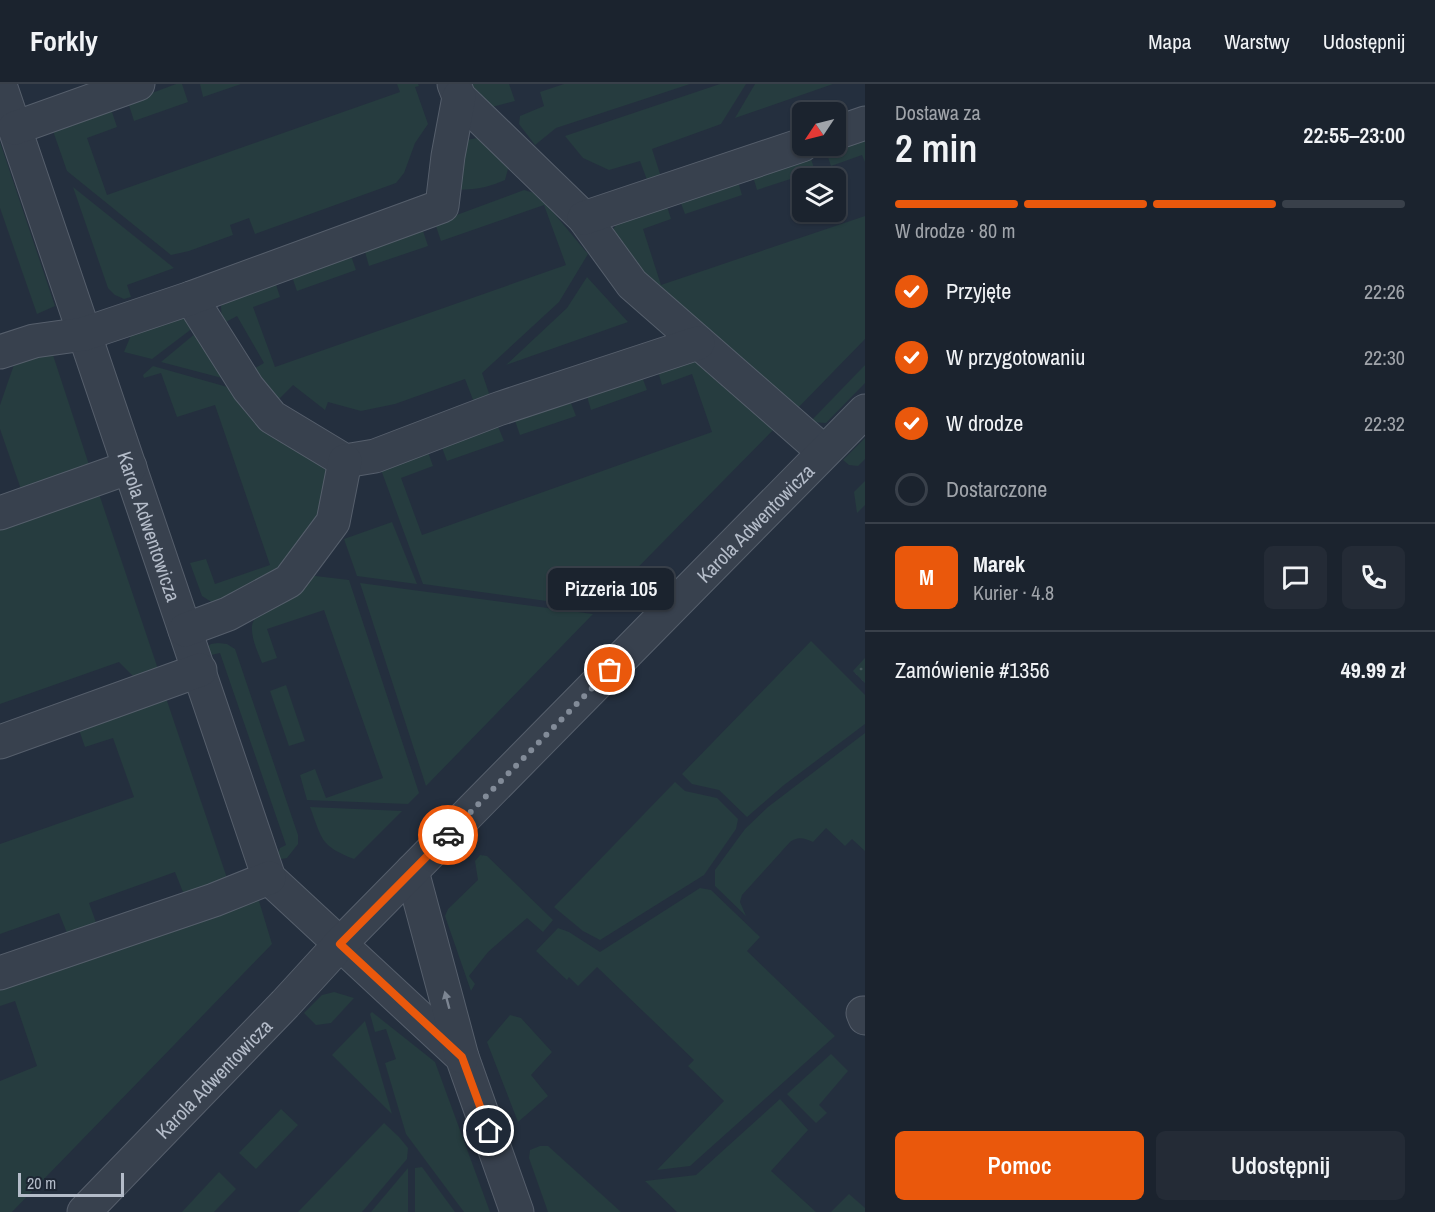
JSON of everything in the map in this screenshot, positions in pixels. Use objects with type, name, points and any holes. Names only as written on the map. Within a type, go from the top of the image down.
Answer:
[{"type":"street","points":[[15,128],[138,84]]},
{"type":"street","name":"Karola Adwentowicza","points":[[0,85],[269,879],[340,944]]},
{"type":"street","points":[[456,90],[584,219],[632,284],[824,452]]},
{"type":"street","points":[[0,352],[33,340],[84,334],[191,298],[442,206],[456,90]]},
{"type":"street","points":[[846,130],[865,123]]},
{"type":"street","points":[[584,219],[792,148]]},
{"type":"street","points":[[191,298],[248,388],[272,417],[345,461],[375,456],[498,409],[698,342]]},
{"type":"street","name":"Karola Adwentowicza","points":[[84,1212],[340,944],[865,411]]},
{"type":"street","points":[[185,630],[228,614],[289,581],[333,522],[345,461]]},
{"type":"street","points":[[0,513],[130,467]]},
{"type":"street","points":[[0,742],[200,670]]},
{"type":"street","points":[[412,871],[462,1057],[517,1212]]},
{"type":"street","points":[[0,973],[269,879]]},
{"type":"street","points":[[340,944],[462,1057]]},
{"type":"green space","points":[[176,84],[182,84],[188,102],[134,121],[128,102]]},
{"type":"green space","points":[[200,84],[241,84],[203,97]]},
{"type":"green space","points":[[397,84],[418,84],[419,86],[415,87],[428,124],[415,143],[404,173],[396,183],[255,234],[249,218],[230,225],[233,235],[171,255],[67,171],[52,128],[110,106],[117,127],[87,138],[107,195],[400,92]]},
{"type":"green space","points":[[465,84],[509,84],[515,101],[492,107]]},
{"type":"green space","points":[[564,84],[690,84],[556,128],[535,145],[519,124],[520,116],[544,106],[540,92]]},
{"type":"green space","points":[[720,84],[746,84],[721,124],[652,149],[663,183],[650,188],[640,161],[609,170],[583,158],[565,136]]},
{"type":"green space","points":[[755,84],[833,84],[735,118]]},
{"type":"green space","points":[[865,134],[865,162],[862,155],[831,166],[828,156],[846,156],[846,141]]},
{"type":"green space","points":[[478,138],[509,165],[505,180],[481,188],[456,189],[465,140]]},
{"type":"green space","points":[[0,142],[55,306],[37,314],[0,208]]},
{"type":"green space","points":[[800,156],[810,156],[814,168],[792,168],[792,179],[757,190],[752,173]]},
{"type":"green space","points":[[737,178],[742,195],[685,214],[679,198]]},
{"type":"green space","points":[[73,187],[174,268],[127,285],[131,297],[124,299],[115,295],[108,288]]},
{"type":"green space","points":[[524,190],[538,194],[588,254],[559,302],[482,373],[493,405],[477,410],[465,379],[395,404],[361,411],[328,402],[325,410],[293,385],[275,403],[250,371],[264,363],[237,316],[222,324],[221,306],[226,297],[274,278],[280,297],[253,307],[275,367],[566,265],[544,205],[441,241],[435,223]]},
{"type":"green space","points":[[666,203],[671,219],[643,229],[661,285],[865,216],[865,339],[795,411],[654,290],[612,231],[618,222]]},
{"type":"green space","points":[[422,228],[428,246],[369,266],[364,248]]},
{"type":"green space","points":[[350,253],[356,270],[297,291],[291,274]]},
{"type":"green space","points":[[587,277],[628,322],[506,365],[567,308]]},
{"type":"green space","points":[[181,315],[198,324],[152,359],[124,352],[134,328]]},
{"type":"green space","points":[[202,328],[200,343],[218,372],[225,368],[222,378],[161,362]]},
{"type":"green space","points":[[50,346],[91,471],[23,495],[0,429],[0,405],[17,356]]},
{"type":"green space","points":[[679,362],[698,362],[777,426],[598,608],[423,584],[380,467],[427,449],[433,466],[401,478],[422,535],[712,432],[692,374],[662,385],[657,368]]},
{"type":"green space","points":[[865,365],[865,383],[826,423],[810,422]]},
{"type":"green space","points":[[153,366],[238,390],[323,464],[332,486],[326,508],[286,568],[213,603],[202,596],[190,563],[206,559],[215,584],[270,565],[215,405],[177,417],[161,373],[144,378],[143,375]]},
{"type":"green space","points":[[641,374],[647,390],[591,410],[586,393]]},
{"type":"green space","points":[[569,398],[576,416],[520,435],[514,418]]},
{"type":"green space","points":[[497,424],[504,441],[447,461],[441,445]]},
{"type":"green space","points":[[865,438],[865,459],[858,466],[849,465],[843,460]]},
{"type":"green space","points":[[865,481],[865,505],[857,513],[854,492]]},
{"type":"green space","points":[[98,491],[160,675],[139,682],[119,662],[0,704],[0,525]]},
{"type":"green space","points":[[392,522],[417,584],[357,576],[344,539]]},
{"type":"green space","points":[[307,575],[349,580],[419,793],[408,804],[307,800],[300,775],[315,769],[326,798],[383,778],[324,610],[267,629],[277,658],[262,663],[257,650],[252,631],[254,620],[266,606]]},
{"type":"green space","points":[[360,583],[593,614],[426,786]]},
{"type":"green space","points":[[811,641],[865,695],[865,724],[784,785],[747,817],[719,790],[692,784],[682,774]]},
{"type":"green space","points":[[218,643],[227,644],[235,649],[298,835],[298,844],[287,858],[281,859],[277,855],[280,848],[286,845],[220,653],[211,655],[206,648]]},
{"type":"green space","points":[[865,658],[865,683],[853,671]]},
{"type":"green space","points":[[286,685],[305,741],[289,746],[270,691]]},
{"type":"green space","points":[[165,695],[228,881],[185,897],[175,872],[89,903],[98,928],[69,938],[59,913],[0,934],[0,844],[134,797],[113,738],[85,747],[78,727]]},
{"type":"green space","points":[[865,733],[865,851],[852,839],[845,846],[826,828],[813,842],[801,838],[793,840],[742,895],[740,902],[746,916],[715,886],[715,870],[745,829],[768,807]]},
{"type":"green space","points":[[675,782],[685,791],[717,798],[738,819],[736,829],[704,875],[600,940],[583,931],[554,907]]},
{"type":"green space","points":[[310,807],[402,811],[354,859],[328,845],[320,834]]},
{"type":"green space","points":[[480,855],[487,856],[553,920],[543,932],[527,918],[488,952],[469,976],[475,984],[471,991],[445,916],[448,909],[478,880],[475,861]]},
{"type":"green space","points":[[700,888],[711,890],[760,937],[747,951],[835,1036],[690,1166],[657,1170],[724,1101],[688,1066],[694,1060],[597,967],[578,986],[569,977],[567,980],[536,951],[558,928],[569,932],[600,952]]},
{"type":"green space","points":[[249,899],[259,901],[272,944],[12,1212],[0,1212],[0,1081],[37,1066],[15,1001],[0,1006],[0,985]]},
{"type":"green space","points":[[334,992],[354,998],[331,1023],[316,1025],[304,1013],[322,995]]},
{"type":"green space","points":[[372,1012],[435,1062],[490,1212],[464,1212],[406,1134],[385,1063],[396,1059],[386,1029],[375,1032],[370,1014]]},
{"type":"green space","points":[[510,1015],[521,1018],[552,1052],[531,1075],[548,1096],[518,1122],[487,1042]]},
{"type":"green space","points":[[365,1021],[392,1114],[332,1055]]},
{"type":"green space","points":[[831,1054],[848,1071],[819,1105],[827,1113],[816,1123],[787,1094]]},
{"type":"green space","points":[[780,1099],[808,1130],[771,1171],[816,1212],[677,1212],[645,1181],[696,1175]]},
{"type":"green space","points":[[281,1109],[298,1125],[256,1169],[239,1153]]},
{"type":"green space","points":[[384,1123],[408,1148],[407,1159],[362,1212],[298,1212]]},
{"type":"green space","points":[[548,1146],[621,1212],[548,1212],[529,1158],[530,1150]]},
{"type":"green space","points":[[422,1167],[455,1212],[415,1212],[415,1168]]},
{"type":"green space","points":[[408,1168],[408,1212],[371,1212]]},
{"type":"green space","points":[[219,1172],[236,1189],[214,1212],[182,1212]]},
{"type":"green space","points":[[849,1194],[865,1208],[865,1212],[831,1212]]},
{"type":"way so far","points":[[448,835],[610,670]]},
{"type":"place","name":"Pizzeria 105","points":[[610,670]]},
{"type":"route","points":[[448,835],[340,944],[462,1057],[489,1131]]}]
